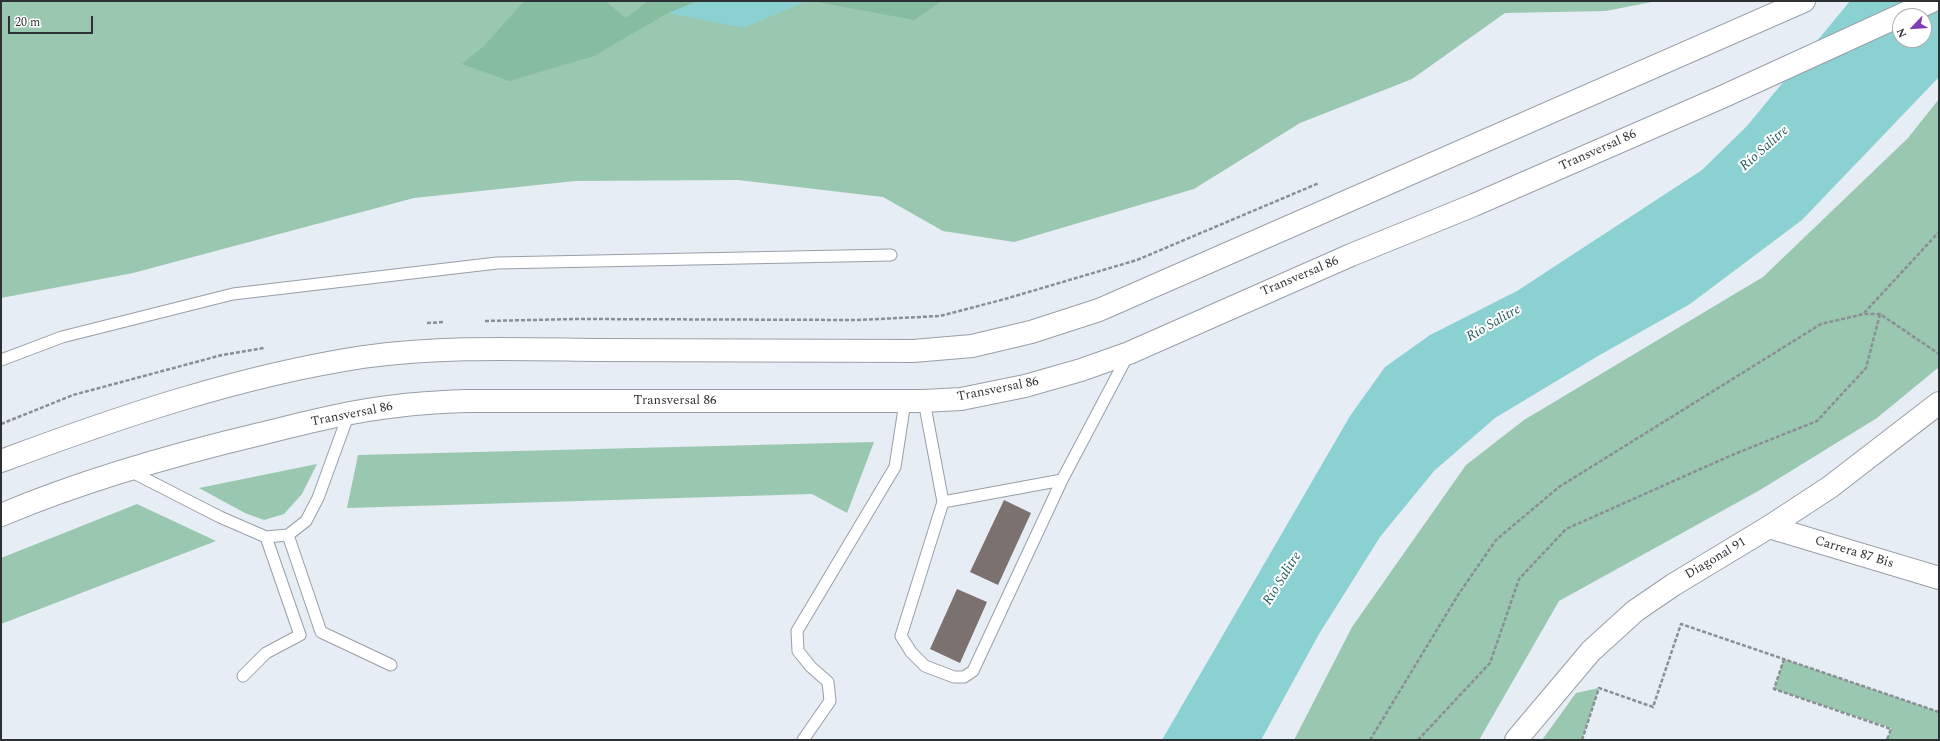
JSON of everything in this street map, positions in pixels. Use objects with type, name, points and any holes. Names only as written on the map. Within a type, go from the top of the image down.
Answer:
[{"type":"main road","points":[[1,461],[112,421],[185,398],[305,368],[365,357],[447,349],[913,351],[972,346],[1031,332],[1099,310],[1804,1]]},
{"type":"main road","name":"Transversal 86","points":[[1,515],[41,498],[127,469],[218,444],[349,413],[397,406],[466,401],[915,402],[961,398],[1025,386],[1081,370],[1129,353],[1352,255],[1474,205],[1722,97],[1932,1]]},
{"type":"main road","name":"Diagonal 91","points":[[1516,740],[1591,651],[1635,611],[1673,585],[1770,527],[1830,487],[1939,403]]},
{"type":"main road","name":"Carrera 87 Bis","points":[[1770,527],[1939,578]]},
{"type":"lane","points":[[1,360],[62,337],[233,294],[497,263],[891,255]]},
{"type":"lane","points":[[915,402],[944,502],[901,636],[911,652],[925,666],[954,677],[964,677],[973,671],[1062,480],[1129,353]]},
{"type":"lane","points":[[803,740],[830,701],[828,682],[811,667],[798,651],[798,630],[895,468],[915,402]]},
{"type":"lane","points":[[127,469],[220,517],[266,537],[288,535],[306,521],[318,498],[349,413]]},
{"type":"lane","points":[[944,502],[1062,480]]},
{"type":"lane","points":[[288,535],[321,632],[391,665]]},
{"type":"lane","points":[[243,676],[266,652],[300,635],[266,537]]},
{"type":"path","points":[[478,321],[578,319],[858,320],[940,316],[1005,299],[1137,260],[1316,184]]},
{"type":"path","points":[[1864,314],[1939,232]]},
{"type":"path","points":[[1370,740],[1458,595],[1496,540],[1559,487],[1821,324],[1864,314],[1880,314],[1939,354]]},
{"type":"path","points":[[1418,740],[1490,663],[1519,579],[1566,528],[1732,455],[1817,421],[1866,368],[1880,314]]},
{"type":"path","points":[[424,324],[447,322]]},
{"type":"path","points":[[1,424],[73,395],[222,355],[267,348]]},
{"type":"path","points":[[1582,740],[1599,688],[1653,707],[1681,624],[1939,712]]},
{"type":"path","points":[[1784,659],[1774,689],[1891,728],[1887,740]]},
{"type":"green space","points":[[1,1],[1657,1],[1606,11],[1505,13],[1412,79],[1300,123],[1194,189],[1014,242],[943,231],[883,197],[738,180],[575,181],[414,198],[133,273],[1,298]]},
{"type":"green space","points":[[524,1],[605,1],[626,18],[648,1],[698,1],[668,13],[594,56],[509,81],[462,64],[484,46]]},
{"type":"green space","points":[[812,1],[942,1],[914,20]]},
{"type":"green space","points":[[1939,99],[1939,367],[1877,418],[1760,490],[1559,601],[1479,740],[1294,740],[1352,627],[1466,465],[1524,420],[1763,277],[1908,138]]},
{"type":"green space","points":[[874,442],[847,513],[812,494],[347,508],[358,455]]},
{"type":"green space","points":[[317,464],[302,494],[284,514],[264,520],[245,513],[199,488]]},
{"type":"green space","points":[[137,504],[216,541],[1,624],[1,558]]},
{"type":"green space","points":[[1784,659],[1939,712],[1939,740],[1887,740],[1891,728],[1774,689]]},
{"type":"green space","points":[[1599,688],[1582,740],[1542,740],[1576,693]]},
{"type":"water","points":[[698,1],[807,1],[744,28],[668,13]]},
{"type":"water","name":"Río Salitre","points":[[1850,1],[1939,1],[1939,77],[1802,220],[1690,304],[1598,356],[1495,418],[1434,471],[1380,537],[1319,634],[1261,740],[1162,740],[1350,416],[1385,367],[1430,335],[1517,291],[1702,170],[1747,126]]},
{"type":"building","points":[[1004,500],[1031,513],[998,585],[970,572]]},
{"type":"building","points":[[957,589],[987,602],[960,663],[930,649]]}]
